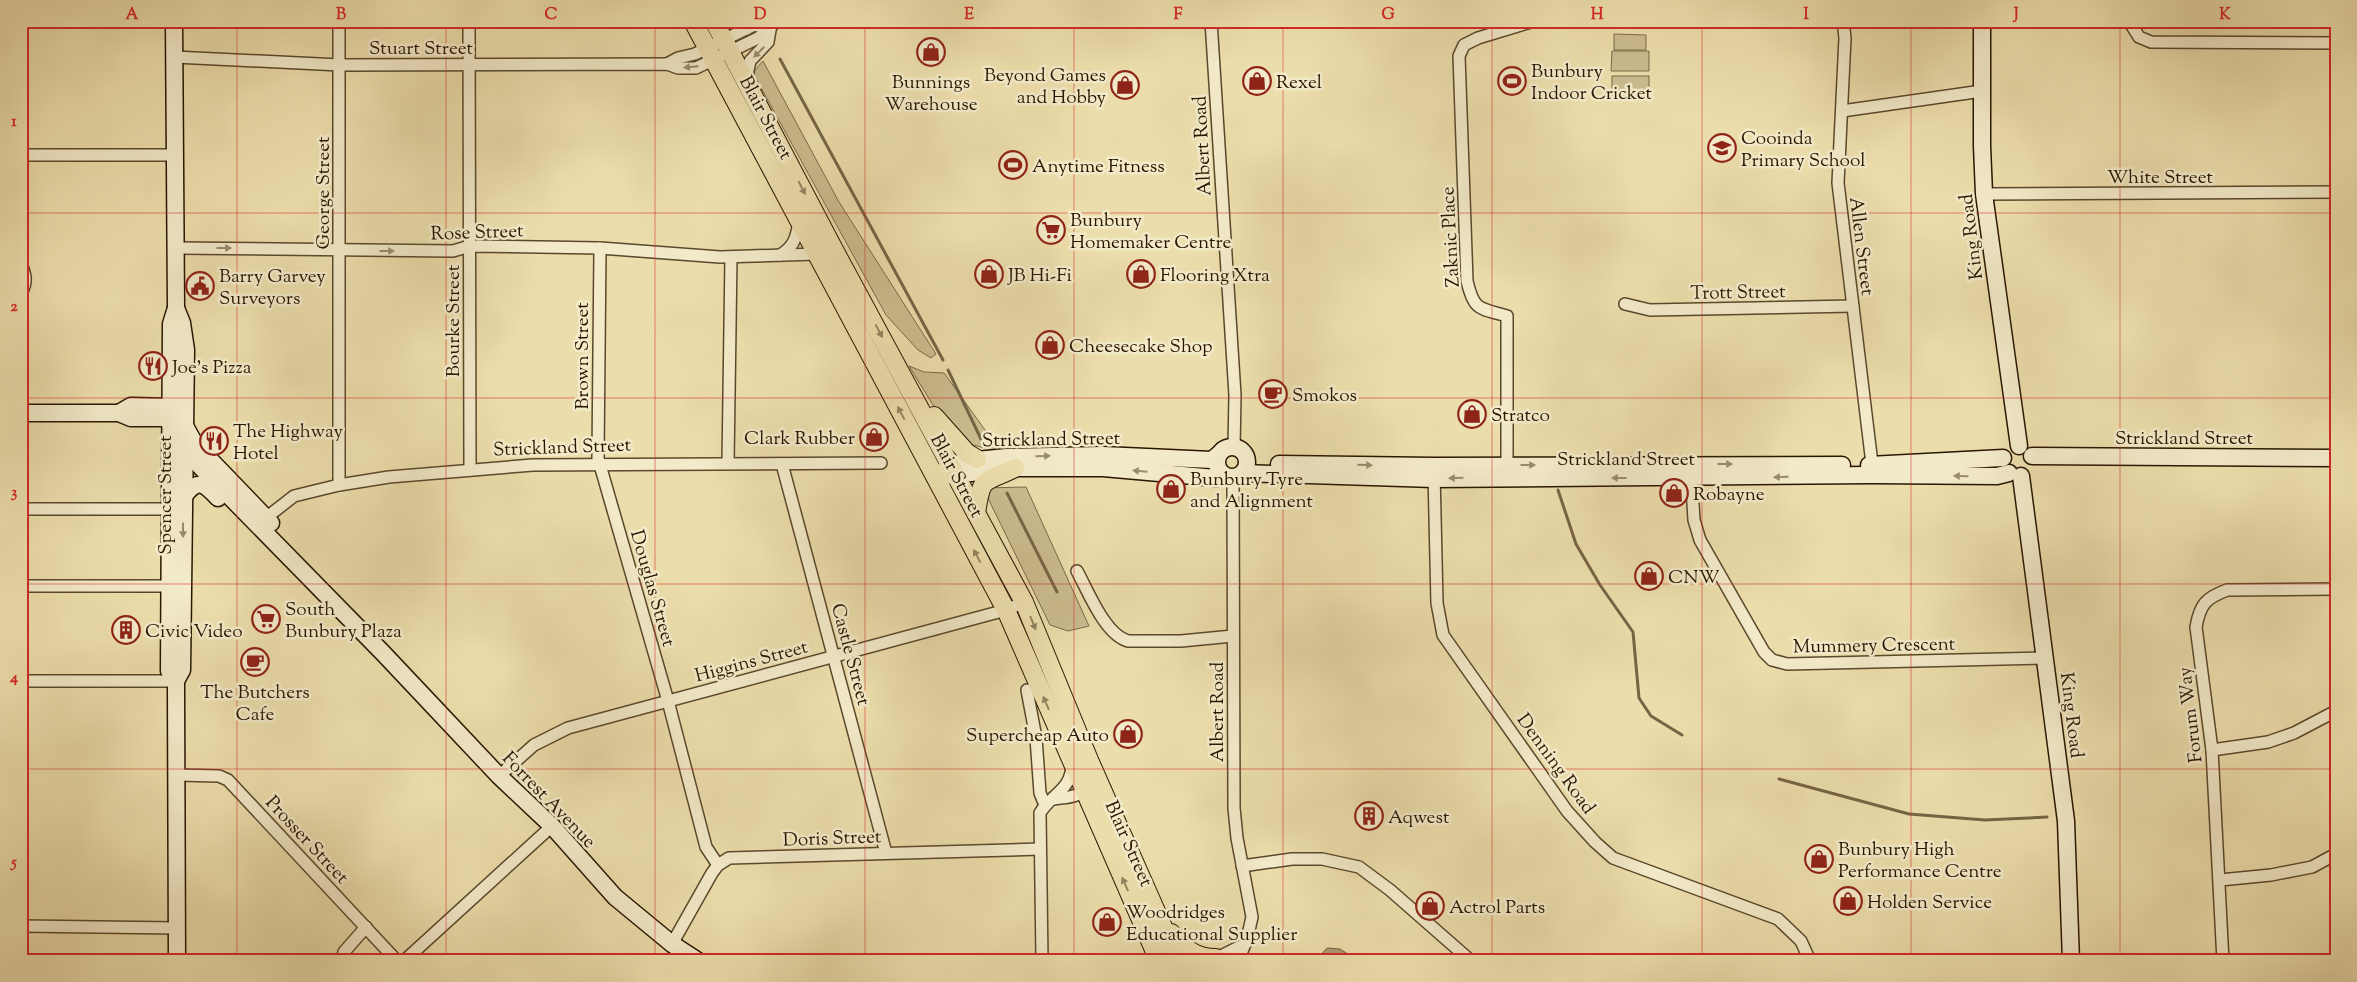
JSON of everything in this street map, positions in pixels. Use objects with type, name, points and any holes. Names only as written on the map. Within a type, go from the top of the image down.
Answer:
[{"type":"main road","name":"Blair Street","points":[[693,21],[1006,610],[1178,961]]},
{"type":"main road","name":"Blair Street","points":[[714,21],[832,246],[1024,602],[1081,762],[1084,791],[1156,958]]},
{"type":"main road","points":[[921,409],[936,417],[963,450],[977,459]]},
{"type":"main road","points":[[976,513],[980,487],[991,478],[1015,468]]},
{"type":"main road","points":[[1160,922],[1189,952],[1213,959]]},
{"type":"street","name":"George Street","points":[[339,21],[339,485]]},
{"type":"street","name":"Bourke Street","points":[[469,21],[470,470]]},
{"type":"street","points":[[732,21],[747,29]]},
{"type":"street","name":"Albert Road","points":[[1212,21],[1235,395],[1234,448]]},
{"type":"street","name":"Zaknic Place","points":[[1507,471],[1507,316],[1481,309],[1472,301],[1467,281],[1459,56],[1464,45],[1478,38],[1534,21]]},
{"type":"street","name":"Allen Street","points":[[1843,21],[1845,38],[1838,183],[1873,470]]},
{"type":"street","name":"King Road","points":[[1982,21],[1984,194],[2019,446]]},
{"type":"street","points":[[2129,21],[2139,37],[2151,42],[2336,43]]},
{"type":"street","name":"Spencer Street","points":[[174,22],[176,308],[171,324],[177,417],[170,508],[170,671],[176,682]]},
{"type":"street","points":[[727,47],[758,38],[774,23]]},
{"type":"street","points":[[727,47],[752,26],[774,23]]},
{"type":"street","points":[[746,79],[750,61],[768,42],[774,23]]},
{"type":"street","name":"Stuart Street","points":[[174,57],[340,65],[667,64],[678,68],[696,68],[711,54],[727,47]]},
{"type":"street","points":[[1842,112],[1982,91]]},
{"type":"street","points":[[21,155],[175,155]]},
{"type":"street","name":"White Street","points":[[1984,194],[2336,192]]},
{"type":"street","points":[[778,256],[790,249],[796,240],[799,223]]},
{"type":"street","name":"Rose Street","points":[[176,248],[339,251],[453,251],[470,246],[600,248],[731,257],[816,254],[832,246]]},
{"type":"street","name":"Brown Street","points":[[600,248],[598,458],[601,463]]},
{"type":"street","points":[[728,463],[731,257]]},
{"type":"street","points":[[21,263],[26,276],[25,288],[21,292]]},
{"type":"street","name":"Trott Street","points":[[1625,304],[1650,310],[1853,306]]},
{"type":"street","points":[[21,413],[119,413],[130,406],[177,417]]},
{"type":"street","name":"Forrest Avenue","points":[[177,417],[184,450],[240,508],[262,521]]},
{"type":"street","name":"Forrest Avenue","points":[[177,417],[195,444],[262,521],[356,618],[383,653],[499,776],[552,826],[615,897],[672,944],[698,961]]},
{"type":"street","points":[[2019,446],[2027,449],[2032,456],[2031,468],[2015,474],[2003,465],[2003,458],[2007,450],[2019,446]]},
{"type":"street","points":[[1218,456],[1216,463],[1236,472],[1244,453],[1234,448]]},
{"type":"street","name":"Strickland Street","points":[[935,477],[954,471],[977,459],[1103,455],[1212,460],[1223,450],[1234,448]]},
{"type":"street","name":"Spencer Street","points":[[177,961],[176,682],[182,670],[184,450]]},
{"type":"street","name":"Strickland Street","points":[[2032,456],[2336,458]]},
{"type":"street","name":"Strickland Street","points":[[1873,470],[2003,458]]},
{"type":"street","name":"Strickland Street","points":[[262,521],[294,496],[339,485],[390,476],[533,465],[601,463],[881,463]]},
{"type":"street","name":"Douglas Street","points":[[601,463],[668,701],[706,847],[718,865]]},
{"type":"street","name":"Castle Street","points":[[782,464],[835,656],[886,853]]},
{"type":"street","name":"Strickland Street","points":[[954,471],[1015,468],[1104,468],[1216,478],[1236,472],[1873,470],[1997,476],[2015,474]]},
{"type":"street","name":"Mummery Crescent","points":[[1691,471],[1694,520],[1700,540],[1764,652],[1772,660],[1787,664],[2045,658]]},
{"type":"street","name":"Albert Road","points":[[1234,961],[1240,956],[1245,944],[1252,917],[1242,866],[1234,808],[1233,636],[1236,472]]},
{"type":"street","name":"Denning Road","points":[[1434,472],[1437,603],[1443,635],[1567,811],[1595,842],[1613,858],[1778,919],[1801,941],[1810,961]]},
{"type":"street","name":"King Road","points":[[2015,474],[2045,658],[2068,850],[2071,961]]},
{"type":"street","points":[[184,496],[192,486],[202,485],[206,486],[225,504],[240,508]]},
{"type":"street","points":[[21,509],[170,508]]},
{"type":"street","points":[[1077,571],[1110,629],[1120,638],[1128,641],[1181,641],[1233,636]]},
{"type":"street","points":[[21,586],[170,586]]},
{"type":"street","name":"Forum Way","points":[[2223,961],[2212,750],[2196,627],[2199,611],[2211,596],[2227,590],[2336,589]]},
{"type":"street","name":"Higgins Street","points":[[499,776],[534,745],[550,735],[568,728],[1006,610],[1024,602]]},
{"type":"street","points":[[21,681],[176,682]]},
{"type":"street","points":[[1027,690],[1036,738],[1040,793],[1045,806],[1040,849],[1042,961]]},
{"type":"street","points":[[2212,750],[2268,742],[2294,733],[2336,711]]},
{"type":"street","points":[[1045,806],[1062,792],[1081,762]]},
{"type":"street","name":"Prosser Street","points":[[176,775],[218,776],[228,780],[398,961]]},
{"type":"street","points":[[1045,806],[1073,797],[1084,791]]},
{"type":"street","points":[[404,961],[552,826]]},
{"type":"street","name":"Doris Street","points":[[718,865],[729,858],[1040,849]]},
{"type":"street","points":[[2220,880],[2271,875],[2312,867],[2336,854]]},
{"type":"street","points":[[1242,866],[1292,859],[1322,859],[1359,867],[1390,890],[1471,961]]},
{"type":"street","points":[[672,944],[718,865]]},
{"type":"street","points":[[21,926],[176,928]]},
{"type":"street","points":[[342,961],[344,952],[366,927]]},
{"type":"street","points":[[1213,959],[1245,944]]},
{"type":"shaded area","points":[[1614,34],[1646,35],[1646,50],[1614,50]]},
{"type":"shaded area","points":[[1612,51],[1649,51],[1649,71],[1611,71]]},
{"type":"shaded area","points":[[763,61],[839,202],[936,354],[931,358],[918,350],[886,315],[754,75],[755,70]]},
{"type":"shaded area","points":[[1612,76],[1649,76],[1649,96],[1612,96]]},
{"type":"shaded area","points":[[909,366],[924,372],[944,373],[1001,452],[973,445],[947,428]]},
{"type":"shaded area","points":[[1026,487],[1089,626],[1068,631],[1050,625],[983,488]]},
{"type":"shaded area","points":[[1327,948],[1340,949],[1359,961],[1315,961]]},
{"type":"waterway","points":[[780,59],[943,360]]},
{"type":"waterway","points":[[948,370],[981,439]]},
{"type":"waterway","points":[[1558,490],[1576,544],[1600,585],[1633,632],[1639,698],[1651,716],[1682,735]]},
{"type":"waterway","points":[[1007,493],[1057,592]]},
{"type":"waterway","points":[[1779,779],[1909,814],[1985,820],[2047,817]]},
{"type":"place","name":"Bunnings Warehouse","points":[[931,52]]},
{"type":"place","name":"Rexel","points":[[1257,81]]},
{"type":"place","name":"Bunbury Indoor Cricket","points":[[1512,81]]},
{"type":"place","name":"Beyond Games and Hobby","points":[[1125,85]]},
{"type":"place","name":"Cooinda Primary School","points":[[1722,148]]},
{"type":"place","name":"Anytime Fitness","points":[[1013,165]]},
{"type":"place","name":"Bunbury Homemaker Centre","points":[[1051,230]]},
{"type":"place","name":"JB Hi-Fi","points":[[989,274]]},
{"type":"place","name":"Flooring Xtra","points":[[1141,274]]},
{"type":"place","name":"Barry Garvey Surveyors","points":[[200,286]]},
{"type":"place","name":"Cheesecake Shop","points":[[1050,345]]},
{"type":"place","name":"Joe's Pizza","points":[[153,366]]},
{"type":"place","name":"Smokos","points":[[1273,394]]},
{"type":"place","name":"Stratco","points":[[1472,414]]},
{"type":"place","name":"Clark Rubber","points":[[874,437]]},
{"type":"place","name":"The Highway Hotel","points":[[214,441]]},
{"type":"place","name":"Bunbury Tyre and Alignment","points":[[1171,489]]},
{"type":"place","name":"Robayne","points":[[1674,493]]},
{"type":"place","name":"CNW","points":[[1649,576]]},
{"type":"place","name":"South Bunbury Plaza","points":[[266,619]]},
{"type":"place","name":"Civic Video","points":[[126,630]]},
{"type":"place","name":"The Butchers Cafe","points":[[255,662]]},
{"type":"place","name":"Supercheap Auto","points":[[1128,734]]},
{"type":"place","name":"Aqwest","points":[[1369,816]]},
{"type":"place","name":"Bunbury High Performance Centre","points":[[1819,859]]},
{"type":"place","name":"Holden Service","points":[[1848,901]]},
{"type":"place","name":"Actrol Parts","points":[[1430,906]]},
{"type":"place","name":"Woodridges Educational Supplier","points":[[1107,922]]}]
